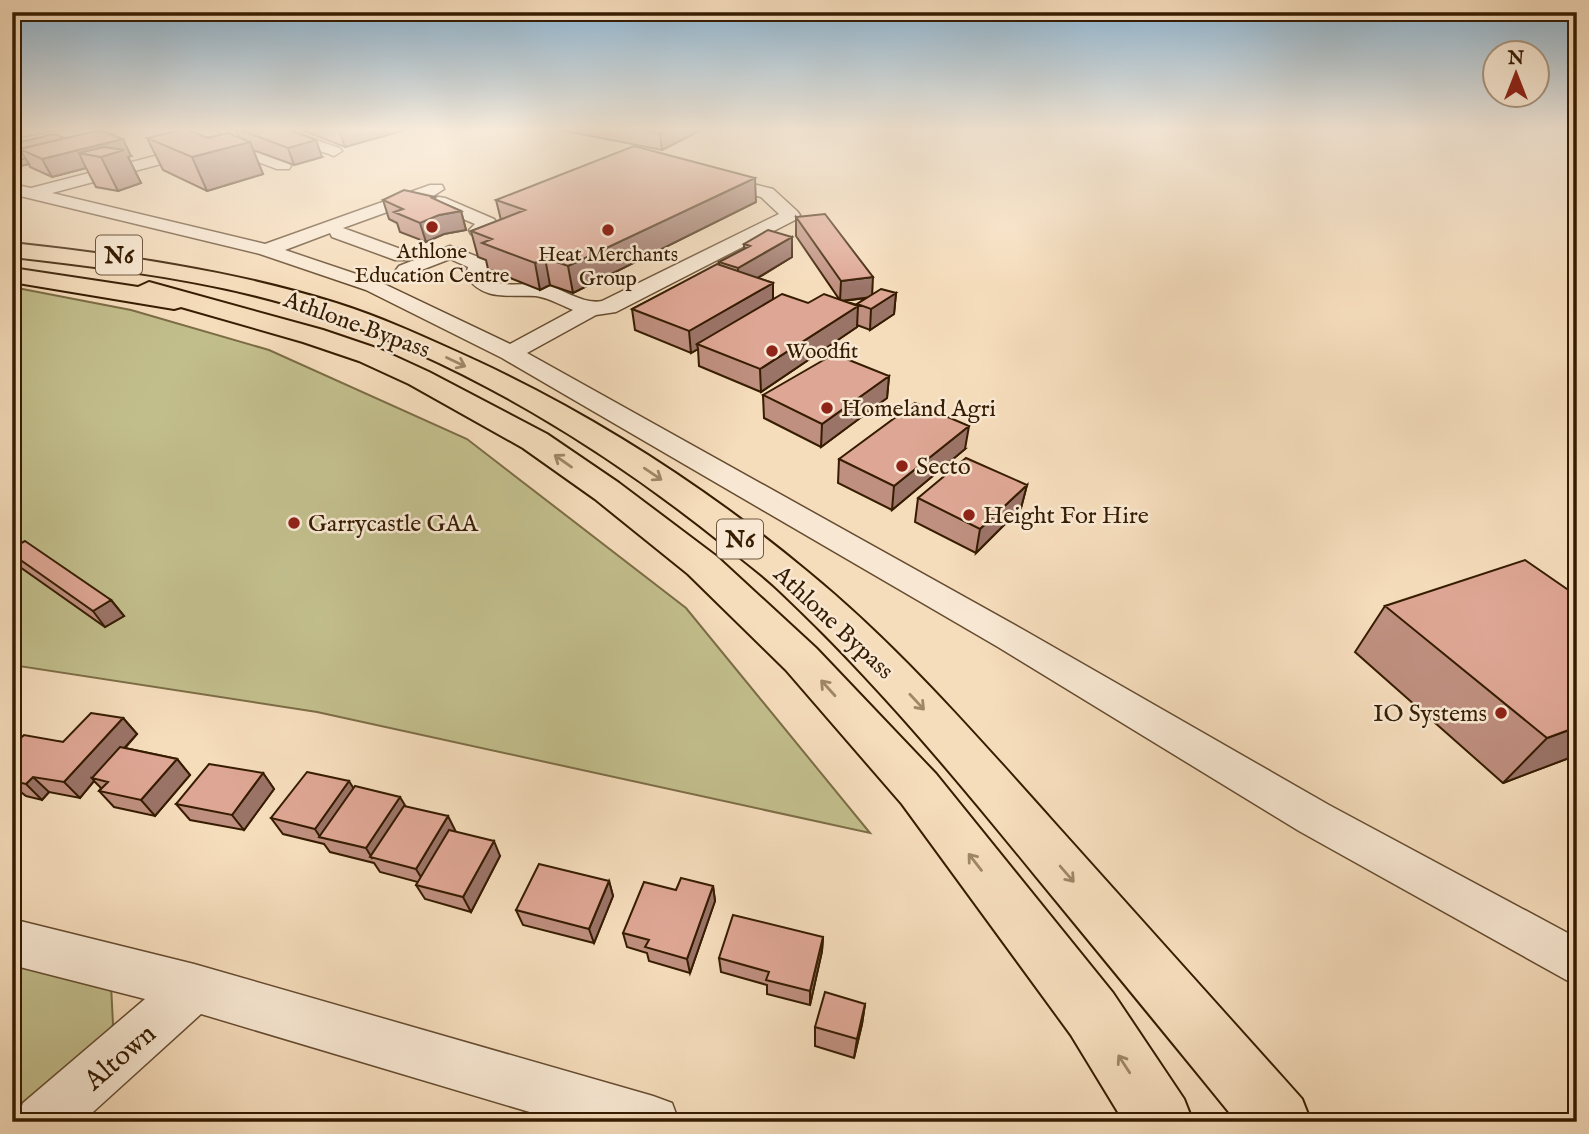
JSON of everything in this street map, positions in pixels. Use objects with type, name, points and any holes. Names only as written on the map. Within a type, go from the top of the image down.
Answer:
[{"type":"highway","name":"N6","points":[[12,238],[164,264],[217,293]]},
{"type":"highway","name":"Athlone Bypass","points":[[12,250],[93,259],[217,293],[369,355],[486,412],[535,441],[607,491],[702,565],[801,659],[919,789],[1092,1014],[1161,1122]]},
{"type":"highway","name":"Athlone Bypass","points":[[12,266],[329,309],[419,345],[523,394],[594,435],[692,501],[795,582],[880,663],[945,732],[1279,1122]]},
{"type":"highway","name":"N6","points":[[12,275],[217,293]]},
{"type":"street","points":[[22,191],[71,181]]},
{"type":"street","points":[[510,353],[590,310],[608,307],[791,215],[767,193],[720,181]]},
{"type":"street","points":[[266,250],[353,222],[436,189]]},
{"type":"street","points":[[22,191],[266,250],[373,286],[510,353],[1010,638],[1314,818],[1537,944],[1577,963]]},
{"type":"street","points":[[410,198],[439,202],[488,223],[478,230]]},
{"type":"street","points":[[353,222],[388,237],[371,244],[404,263],[450,252],[479,264],[476,276],[488,286],[505,291],[541,291],[590,310]]},
{"type":"street","points":[[438,277],[473,261]]},
{"type":"street","points":[[12,942],[194,988],[653,1122]]},
{"type":"street","name":"Altown","points":[[41,1122],[194,988]]},
{"type":"shaded area","name":"Garrycastle GAA","points":[[12,287],[131,310],[269,350],[467,439],[686,608],[870,833],[317,712],[12,665]]},
{"type":"shaded area","points":[[12,959],[111,985],[113,1024],[110,1035],[18,1122],[12,1122]]},
{"type":"building","points":[[545,181],[749,181],[568,266],[545,258],[535,263],[482,243],[492,239],[471,231],[525,210],[496,200]]},
{"type":"building","points":[[404,190],[435,197],[432,198],[461,211],[439,215],[420,223],[394,212],[403,209],[383,200]]},
{"type":"building","points":[[825,214],[873,277],[841,281],[796,217]]},
{"type":"building","points":[[768,230],[792,237],[738,268],[719,262],[750,246],[744,244]]},
{"type":"building","points":[[717,264],[773,283],[689,331],[632,309]]},
{"type":"building","points":[[881,289],[896,293],[871,309],[857,304]]},
{"type":"building","points":[[782,294],[808,303],[824,294],[858,306],[760,369],[697,344]]},
{"type":"building","points":[[834,354],[889,376],[822,424],[763,395]]},
{"type":"building","points":[[915,403],[969,426],[894,486],[839,459]]},
{"type":"building","points":[[966,458],[1027,485],[980,529],[918,498]]},
{"type":"building","points":[[25,541],[111,600],[93,611],[12,554],[12,548]]},
{"type":"building","points":[[1525,560],[1577,596],[1577,727],[1547,738],[1385,606]]},
{"type":"building","points":[[91,713],[123,718],[64,782],[33,777],[26,784],[12,781],[16,773],[12,773],[12,746],[24,735],[63,742]]},
{"type":"building","points":[[120,747],[177,759],[141,800],[99,791],[108,782],[92,778]]},
{"type":"building","points":[[209,764],[263,773],[232,815],[176,804]]},
{"type":"building","points":[[307,772],[349,781],[315,829],[271,818]]},
{"type":"building","points":[[355,786],[400,797],[366,848],[319,837]]},
{"type":"building","points":[[404,806],[448,816],[416,869],[370,857]]},
{"type":"building","points":[[449,830],[494,841],[463,897],[416,885]]},
{"type":"building","points":[[539,864],[609,881],[589,929],[516,910]]},
{"type":"building","points":[[681,878],[713,886],[687,959],[645,947],[649,940],[623,933],[644,882],[676,890]]},
{"type":"building","points":[[733,915],[823,937],[810,991],[766,980],[769,972],[719,958]]},
{"type":"building","points":[[825,992],[865,1004],[857,1039],[815,1027]]},
{"type":"place","name":"Athlone Education Centre","points":[[432,227]]},
{"type":"place","name":"Heat Merchants Group","points":[[608,230]]},
{"type":"place","name":"Woodfit","points":[[772,351]]},
{"type":"place","name":"Homeland Agri","points":[[827,408]]},
{"type":"place","name":"Secto","points":[[902,466]]},
{"type":"place","name":"Height For Hire","points":[[969,515]]},
{"type":"place","name":"Garrycastle GAA","points":[[294,523]]},
{"type":"place","name":"IO Systems","points":[[1501,713]]}]
